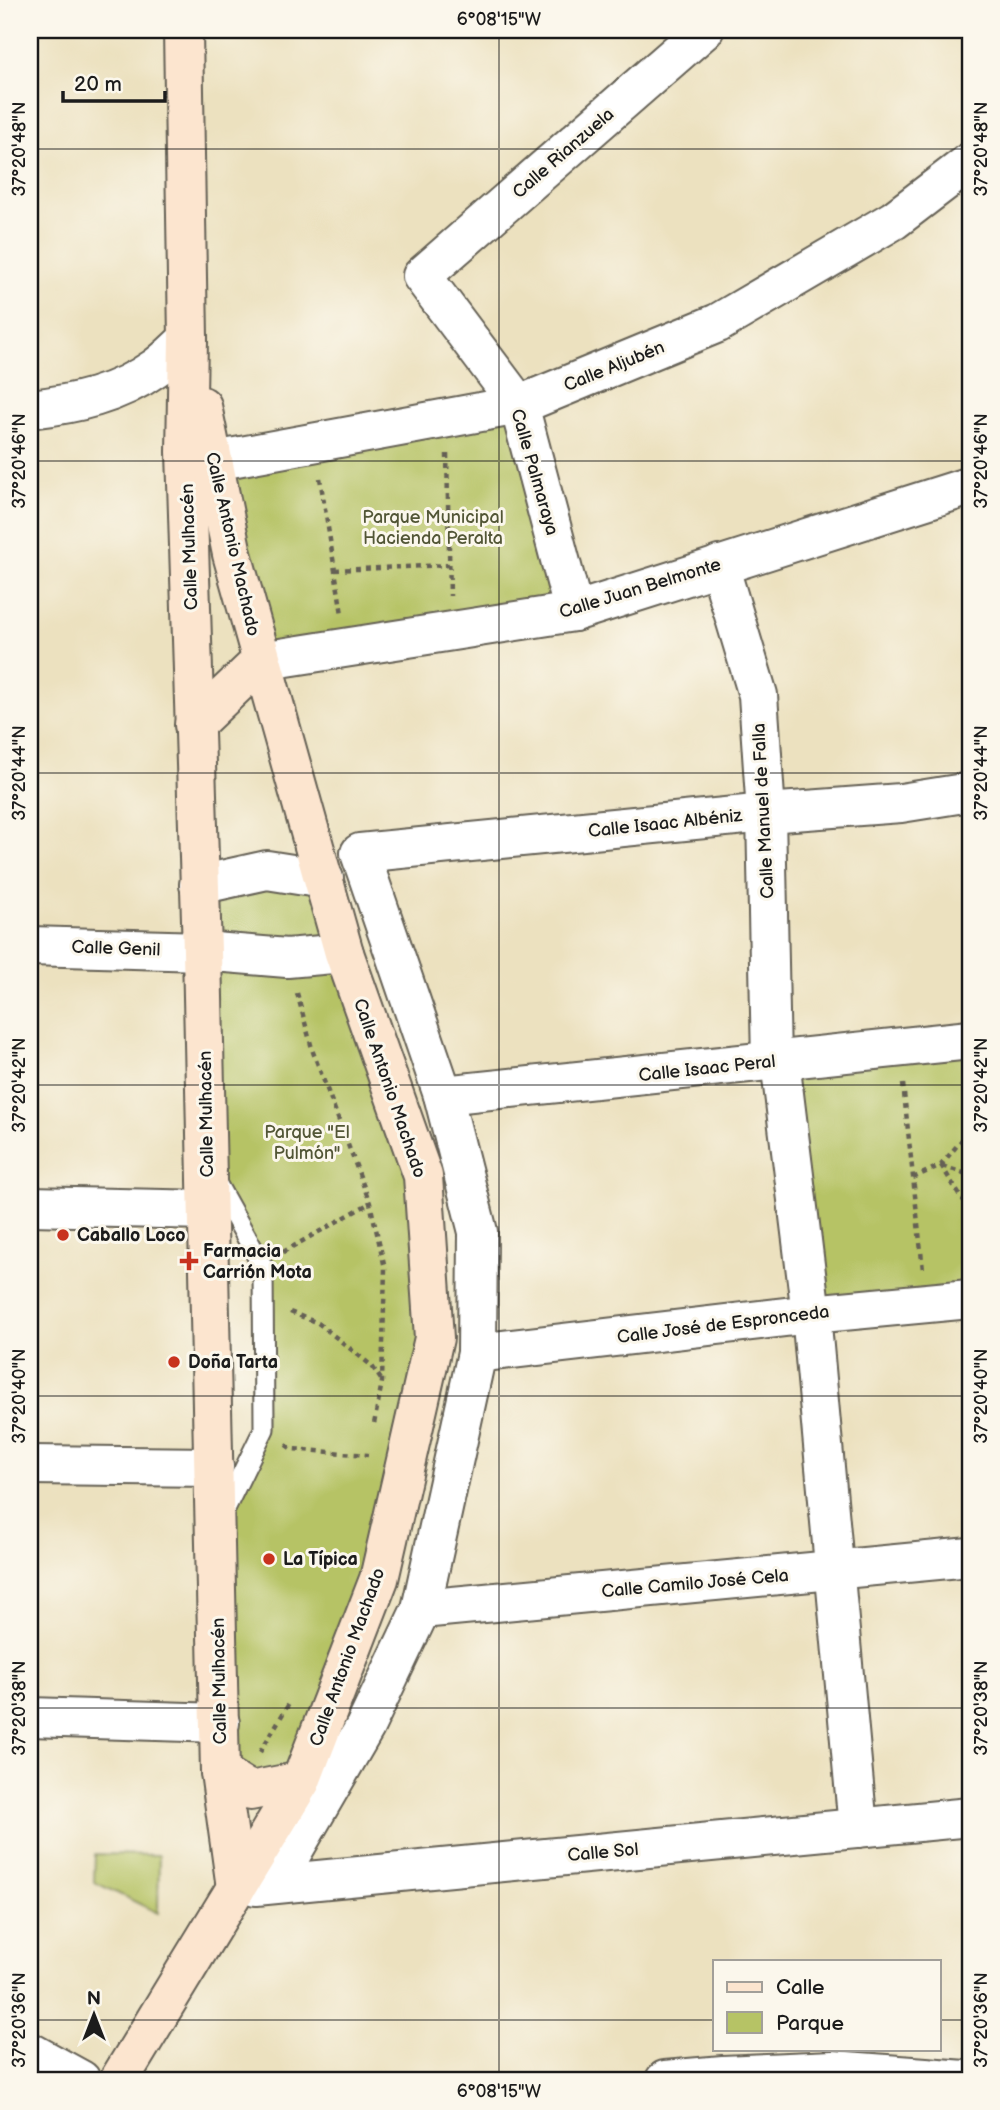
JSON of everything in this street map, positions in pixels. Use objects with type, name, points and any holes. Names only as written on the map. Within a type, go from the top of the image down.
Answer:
[{"type":"street","points":[[30,409],[72,404],[118,390],[155,368],[188,339],[183,30]]},
{"type":"street","name":"Calle Rianzuela","points":[[422,276],[704,30]]},
{"type":"street","name":"Calle Aljubén","points":[[214,461],[519,405],[718,323],[894,220],[970,162]]},
{"type":"street","name":"Calle Palmaraya","points":[[422,276],[519,405],[574,612]]},
{"type":"street","name":"Calle Antonio Machado","points":[[119,2080],[301,1781],[379,1579],[435,1338],[423,1176],[341,940],[261,661],[232,554],[188,339]]},
{"type":"street","name":"Calle Mulhacén","points":[[188,339],[186,452],[202,951],[220,1723],[231,1778],[236,1888]]},
{"type":"street","name":"Calle Juan Belmonte","points":[[261,661],[574,612],[970,486]]},
{"type":"street","name":"Calle Manuel de Falla","points":[[719,565],[758,695],[766,813],[776,1062],[810,1314],[859,1828]]},
{"type":"street","points":[[194,725],[261,661]]},
{"type":"street","name":"Calle Isaac Albéniz","points":[[360,853],[766,813],[901,803],[970,792]]},
{"type":"street","name":"Calle Antonio Machado","points":[[274,1884],[365,1727],[421,1609],[477,1353],[478,1232],[443,1095],[360,853]]},
{"type":"street","points":[[199,885],[267,870],[324,878]]},
{"type":"street","name":"Calle Genil","points":[[30,946],[202,951],[287,958],[341,940],[380,917]]},
{"type":"street","name":"Calle Isaac Peral","points":[[443,1095],[970,1040]]},
{"type":"street","points":[[30,1206],[208,1210]]},
{"type":"street","name":"Calle José de Espronceda","points":[[477,1353],[810,1314],[970,1299]]},
{"type":"street","points":[[30,1465],[214,1467]]},
{"type":"street","name":"Calle Camilo José Cela","points":[[421,1609],[970,1557]]},
{"type":"street","points":[[30,1717],[220,1723]]},
{"type":"street","points":[[231,1778],[250,1791],[301,1781]]},
{"type":"street","name":"Calle Sol","points":[[236,1888],[970,1817]]},
{"type":"street","points":[[30,2052],[81,2080]]},
{"type":"street","points":[[665,2080],[723,2075],[833,2075],[965,2080]]},
{"type":"lane","points":[[207,1165],[263,1267],[264,1429],[215,1528]]},
{"type":"path","points":[[446,418],[450,631]]},
{"type":"path","points":[[314,442],[348,647]]},
{"type":"path","points":[[335,570],[449,565]]},
{"type":"path","points":[[287,958],[313,1052],[370,1203],[385,1268],[383,1382],[373,1431]]},
{"type":"path","points":[[899,1048],[926,1303]]},
{"type":"path","points":[[913,1178],[941,1165],[970,1130]]},
{"type":"path","points":[[941,1165],[970,1175]]},
{"type":"path","points":[[941,1165],[962,1199],[970,1205]]},
{"type":"path","points":[[263,1267],[288,1248],[370,1203]]},
{"type":"path","points":[[263,1302],[318,1322],[372,1366],[413,1429]]},
{"type":"path","points":[[264,1429],[292,1449],[368,1455]]},
{"type":"path","points":[[365,1468],[370,1443]]},
{"type":"path","points":[[231,1778],[295,1690]]},
{"type":"green space","name":"Parque Municipal Hacienda Peralta","points":[[519,405],[574,612],[261,661],[214,461]]},
{"type":"green space","name":"Parque \"El Pulmón\"","points":[[324,879],[423,1176],[434,1338],[301,1781],[220,1772],[215,1528],[264,1429],[263,1267],[207,1165],[199,885]]},
{"type":"green space","points":[[970,1040],[970,1299],[811,1314],[780,1061]]},
{"type":"green space","points":[[95,1854],[159,1855],[158,1913],[94,1882]]},
{"type":"place","name":"Caballo Loco","points":[[63,1235]]},
{"type":"place","name":"Farmacia Carrión Mota","points":[[189,1261]]},
{"type":"place","name":"Doña Tarta","points":[[174,1362]]},
{"type":"place","name":"La Típica","points":[[269,1559]]}]
